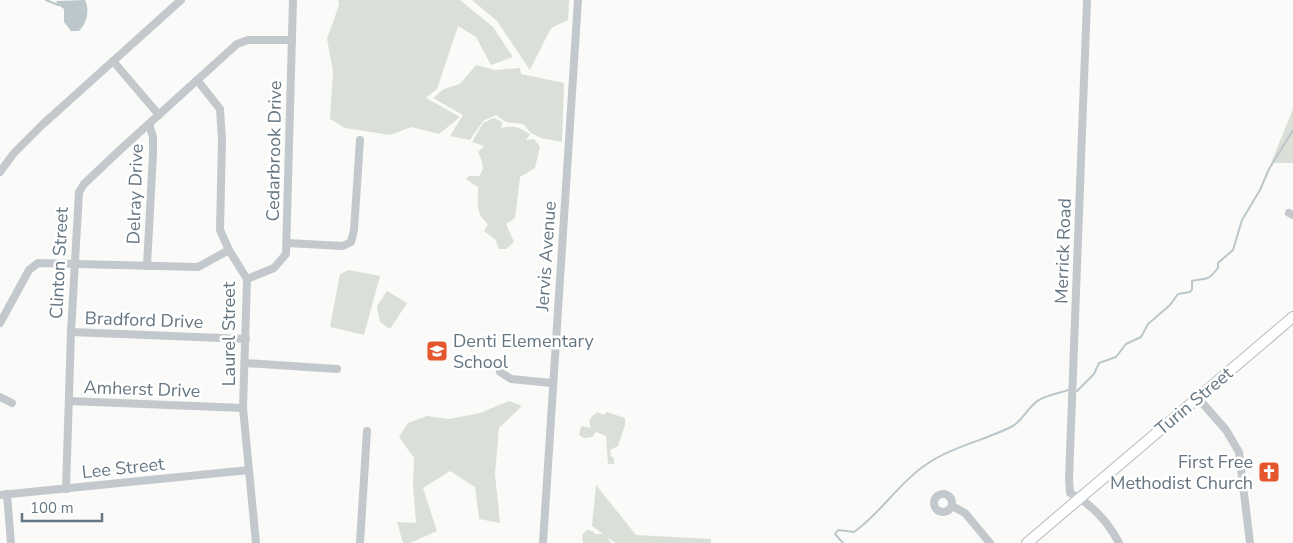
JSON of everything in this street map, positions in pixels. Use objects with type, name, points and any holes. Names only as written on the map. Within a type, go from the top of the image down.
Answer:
[{"type":"main road","name":"Turin Street","points":[[1027,543],[1293,318]]},
{"type":"street","points":[[0,172],[14,153],[42,125],[181,0]]},
{"type":"street","name":"Cedarbrook Drive","points":[[247,279],[270,270],[281,262],[287,243],[293,0]]},
{"type":"street","name":"Jervis Avenue","points":[[543,543],[578,0]]},
{"type":"street","name":"Merrick Road","points":[[1080,498],[1070,493],[1069,480],[1087,0]]},
{"type":"street","name":"Clinton Street","points":[[66,488],[74,263],[79,192],[84,184],[237,44],[248,40],[292,40]]},
{"type":"street","points":[[113,61],[159,115]]},
{"type":"street","name":"Laurel Street","points":[[197,80],[217,103],[222,117],[220,224],[222,238],[247,279],[243,408],[256,543]]},
{"type":"street","name":"Delray Drive","points":[[147,266],[153,137],[149,124]]},
{"type":"street","points":[[287,243],[343,246],[351,242],[354,230],[360,140]]},
{"type":"street","points":[[0,323],[33,266],[43,262],[198,267],[229,250]]},
{"type":"street","name":"Bradford Drive","points":[[71,332],[246,339]]},
{"type":"street","points":[[245,363],[337,369]]},
{"type":"street","points":[[500,372],[511,379],[552,383]]},
{"type":"street","points":[[0,397],[12,404]]},
{"type":"street","points":[[1198,398],[1226,430],[1239,452],[1250,543]]},
{"type":"street","name":"Amherst Drive","points":[[69,401],[243,408]]},
{"type":"street","points":[[360,543],[367,430]]},
{"type":"street","name":"Lee Street","points":[[4,495],[248,470]]},
{"type":"street","points":[[4,495],[11,543]]},
{"type":"street","points":[[1080,498],[1089,504],[1107,524],[1119,543]]},
{"type":"street","points":[[952,506],[965,513],[990,543]]},
{"type":"shaded area","points":[[85,0],[87,16],[84,24],[79,31],[71,31],[64,22],[64,9],[56,1]]},
{"type":"shaded area","points":[[338,0],[460,0],[493,27],[513,57],[491,65],[476,37],[458,26],[437,89],[426,98],[460,117],[439,134],[411,127],[390,135],[345,128],[330,119],[333,71],[327,39],[339,5]]},
{"type":"shaded area","points":[[472,0],[569,0],[568,20],[551,28],[530,70],[497,21]]},
{"type":"shaded area","points":[[476,65],[495,70],[520,68],[521,74],[564,83],[562,142],[541,138],[531,133],[523,124],[506,122],[496,115],[483,121],[470,140],[450,136],[463,115],[433,98],[444,89],[460,84]]},
{"type":"shaded area","points":[[1293,109],[1293,163],[1271,163]]},
{"type":"shaded area","points":[[494,118],[502,122],[501,128],[516,127],[530,134],[526,140],[534,139],[540,147],[535,168],[520,177],[515,218],[506,224],[514,242],[506,249],[499,249],[495,239],[484,231],[488,224],[479,212],[478,187],[466,179],[469,176],[479,176],[481,173],[483,164],[478,152],[484,146],[472,142],[483,123]]},
{"type":"shaded area","points":[[349,270],[380,276],[364,335],[330,327],[340,274]]},
{"type":"shaded area","points":[[387,291],[407,303],[390,329],[380,322],[377,306]]},
{"type":"shaded area","points":[[509,401],[522,406],[499,428],[495,474],[500,523],[479,519],[475,487],[450,471],[423,488],[437,531],[410,543],[403,543],[397,522],[416,523],[413,485],[414,458],[399,437],[408,423],[427,416],[449,419],[480,413]]},
{"type":"shaded area","points":[[598,412],[603,415],[607,412],[625,418],[625,425],[618,446],[610,450],[611,456],[614,458],[614,464],[608,464],[606,436],[596,432],[592,437],[585,438],[579,435],[581,426],[591,428],[589,421]]},
{"type":"shaded area","points":[[596,485],[636,535],[711,539],[711,543],[616,543],[608,538],[611,543],[583,543],[582,535],[587,530],[593,531],[595,534],[603,534],[592,526]]},
{"type":"waterway","points":[[46,0],[58,5]]},
{"type":"waterway","points":[[1077,391],[1094,374],[1099,363],[1116,357],[1126,344],[1141,337],[1148,324],[1170,305],[1178,294],[1190,292],[1192,281],[1206,279],[1211,276],[1218,268],[1218,263],[1233,250],[1242,220],[1260,190],[1269,169],[1293,130]]},
{"type":"waterway","points":[[843,543],[835,534],[838,530],[854,532],[873,516],[906,481],[934,459],[1011,427],[1040,399],[1068,390]]},
{"type":"place","name":"Denti Elementary School","points":[[437,351]]},
{"type":"place","name":"First Free Methodist Church","points":[[1269,472]]}]
